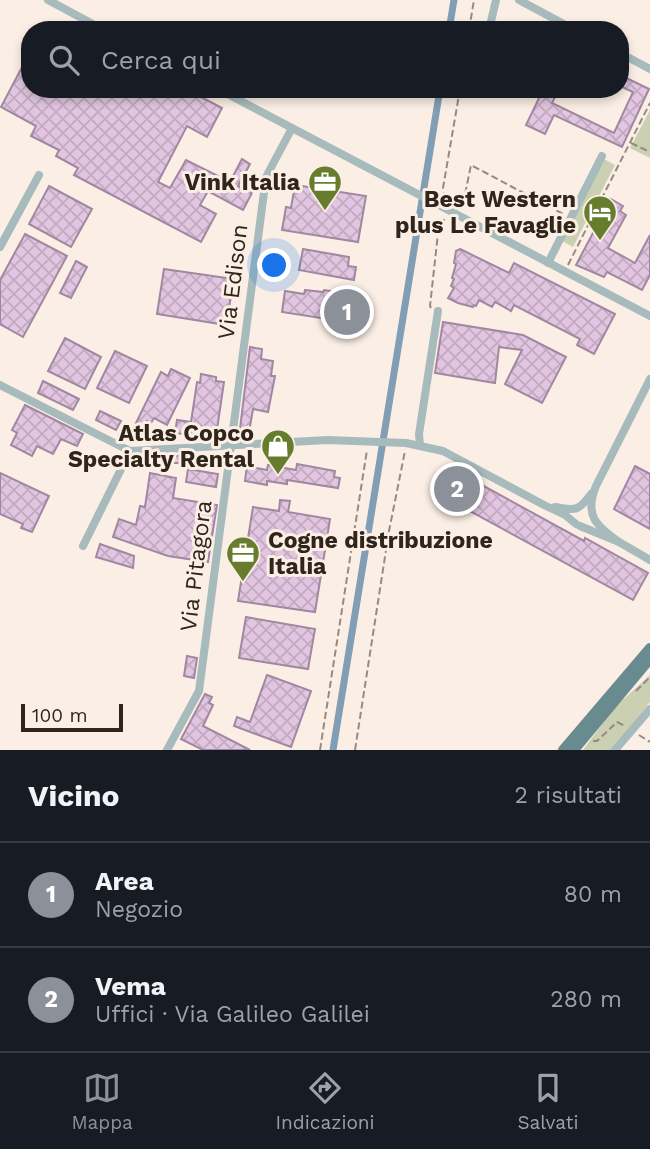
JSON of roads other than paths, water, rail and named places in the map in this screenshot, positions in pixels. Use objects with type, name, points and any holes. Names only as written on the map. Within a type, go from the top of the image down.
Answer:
[{"type":"main road","points":[[563,750],[650,648]]},
{"type":"main road","points":[[573,750],[650,659]]},
{"type":"street","points":[[48,0],[87,21]]},
{"type":"street","points":[[491,21],[495,0]]},
{"type":"street","points":[[519,0],[558,21]]},
{"type":"street","points":[[629,58],[650,69]]},
{"type":"street","points":[[636,61],[650,62]]},
{"type":"street","points":[[235,98],[650,316]]},
{"type":"street","name":"Via Edison","points":[[231,446],[266,177],[292,128]]},
{"type":"street","points":[[548,263],[602,156]]},
{"type":"street","points":[[0,247],[38,175]]},
{"type":"street","points":[[420,446],[419,433],[438,311]]},
{"type":"street","points":[[578,525],[585,526],[590,523],[591,503],[596,486],[650,379]]},
{"type":"street","points":[[0,385],[130,451],[328,440],[404,443],[443,451],[565,515],[578,525],[619,542],[649,559]]},
{"type":"street","name":"Via Pitagora","points":[[167,750],[199,691],[231,446]]},
{"type":"street","points":[[83,545],[130,451]]},
{"type":"street","points":[[578,525],[573,515],[596,486]]},
{"type":"street","points":[[544,505],[566,509],[586,508],[600,526],[619,542]]},
{"type":"street","points":[[615,700],[650,667]]},
{"type":"street","points":[[615,750],[650,709]]},
{"type":"waterway","points":[[450,21],[454,0]]},
{"type":"waterway","points":[[333,750],[439,98]]},
{"type":"place","name":"Vink Italia","points":[[325,212]]},
{"type":"place","name":"Best Western plus Le Favaglie","points":[[600,242]]},
{"type":"place","name":"Area","points":[[347,312]]},
{"type":"place","name":"Atlas Copco Specialty Rental","points":[[278,476]]},
{"type":"place","name":"Vema","points":[[457,489]]},
{"type":"place","name":"Cogne distribuzione Italia","points":[[243,583]]}]
